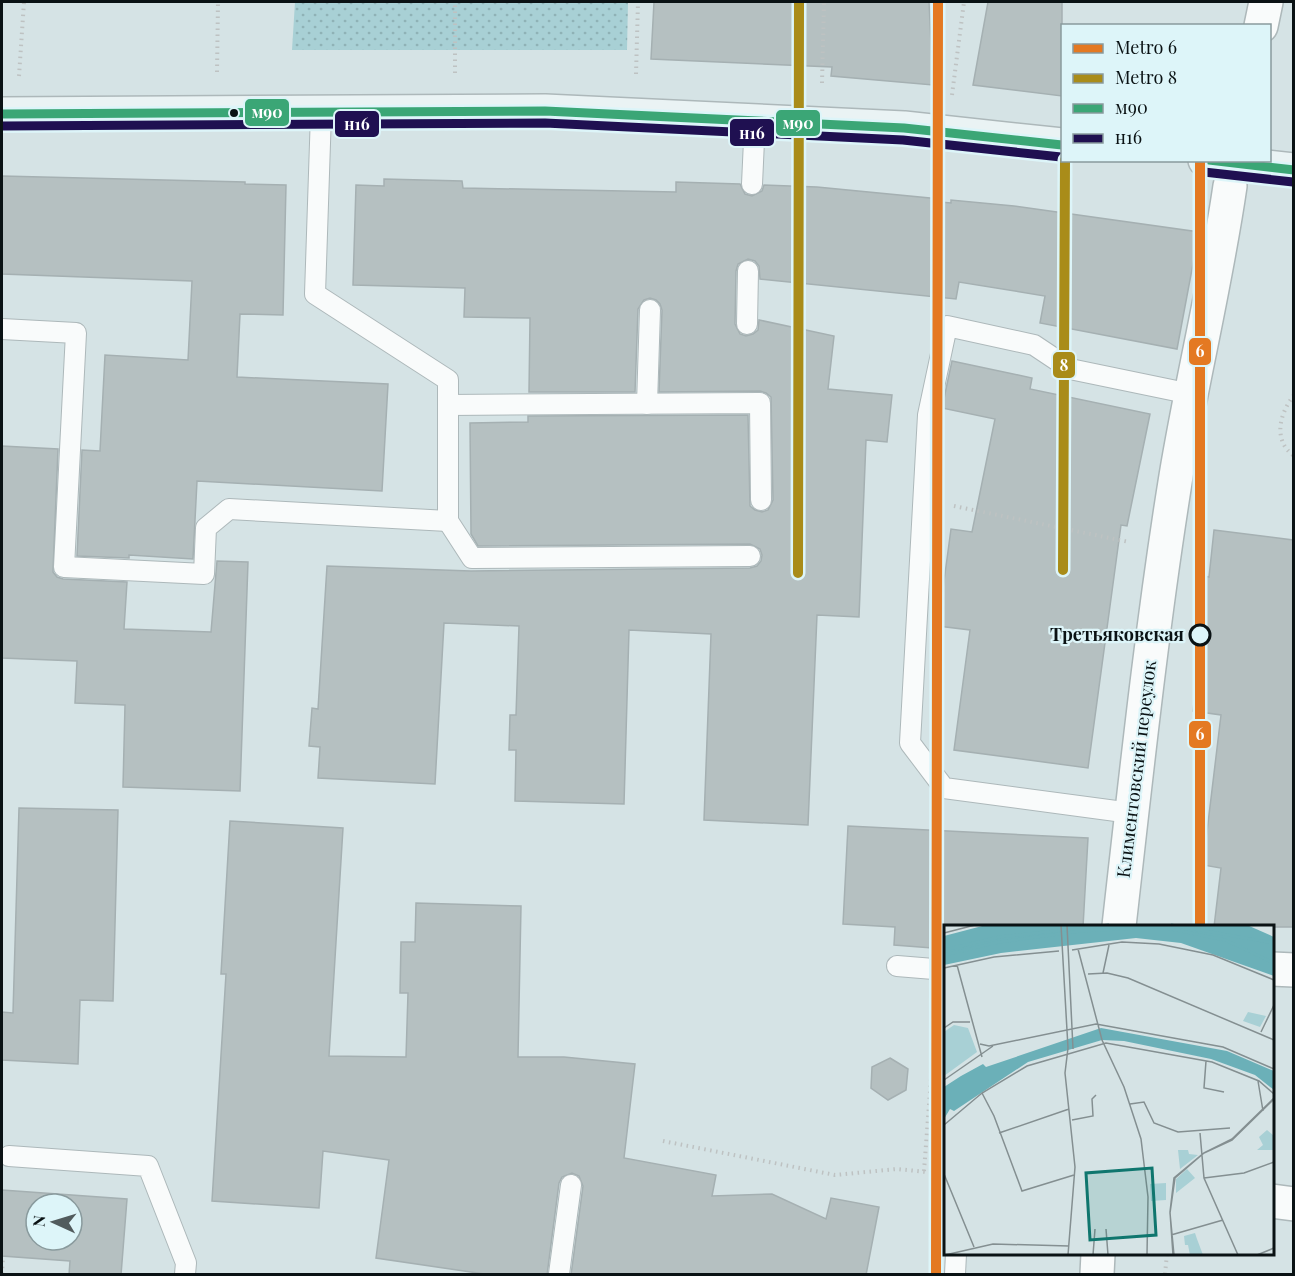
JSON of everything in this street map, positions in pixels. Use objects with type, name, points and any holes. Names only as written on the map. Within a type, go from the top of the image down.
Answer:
[{"type":"street","points":[[1261,24],[1266,2]]},
{"type":"street","points":[[2,114],[545,111],[755,119],[904,128],[1061,145]]},
{"type":"street","points":[[1223,162],[1293,170]]},
{"type":"street","name":"Климентовский переулок","points":[[1119,925],[1131,813],[1165,549],[1230,186]]},
{"type":"street","points":[[1274,969],[1293,970]]},
{"type":"street","points":[[1274,1201],[1293,1204]]},
{"type":"street","points":[[1097,1275],[1098,1255]]},
{"type":"lane","points":[[321,112],[315,294],[448,380],[448,521],[471,558],[750,556]]},
{"type":"lane","points":[[752,184],[755,119]]},
{"type":"lane","points":[[747,324],[748,271]]},
{"type":"lane","points":[[647,404],[650,310]]},
{"type":"lane","points":[[1131,813],[944,788],[910,744],[928,415],[947,326],[1034,345],[1070,369],[1191,394]]},
{"type":"lane","points":[[2,329],[76,333],[64,567],[204,574],[206,528],[229,509],[448,521]]},
{"type":"lane","points":[[448,405],[760,403],[762,500]]},
{"type":"lane","points":[[897,966],[943,970]]},
{"type":"lane","points":[[9,1156],[148,1166],[186,1263],[185,1275]]},
{"type":"lane","points":[[559,1275],[571,1185]]},
{"type":"lane","points":[[955,1275],[956,1255]]},
{"type":"path","points":[[19,77],[24,2]]},
{"type":"path","points":[[217,72],[218,2]]},
{"type":"path","points":[[455,2],[455,73]]},
{"type":"path","points":[[636,74],[638,2]]},
{"type":"path","points":[[822,83],[824,2]]},
{"type":"path","points":[[952,95],[964,2]]},
{"type":"path","points":[[1293,395],[1284,407],[1280,423],[1281,439],[1293,456]]},
{"type":"path","points":[[924,499],[1165,549]]},
{"type":"path","points":[[924,1171],[943,970]]},
{"type":"path","points":[[663,1141],[835,1175],[897,1169],[944,1174]]},
{"type":"path","points":[[1166,1275],[1167,1255]]},
{"type":"path","points":[[2,1275],[3,1257]]},
{"type":"shaded area","points":[[295,2],[628,2],[627,50],[292,50]]},
{"type":"building","points":[[654,2],[929,2],[933,85],[831,76],[832,67],[651,59]]},
{"type":"building","points":[[988,2],[1062,2],[1061,96],[973,85]]},
{"type":"building","points":[[2,176],[286,185],[283,315],[240,314],[237,377],[388,384],[382,491],[197,481],[193,559],[129,555],[129,558],[77,556],[82,450],[100,451],[105,355],[188,360],[192,281],[2,274]]},
{"type":"building","points":[[384,179],[462,181],[463,188],[676,192],[676,182],[740,184],[745,194],[752,196],[762,191],[764,185],[817,187],[940,199],[940,202],[951,203],[951,200],[1014,206],[1199,232],[1177,349],[1040,323],[1045,296],[959,282],[956,299],[760,279],[759,266],[755,261],[748,259],[738,264],[735,324],[740,334],[746,336],[753,334],[758,330],[759,320],[834,336],[828,389],[892,395],[887,442],[866,440],[859,617],[817,615],[808,825],[704,820],[711,634],[629,630],[624,804],[515,801],[516,750],[509,750],[510,715],[516,715],[519,626],[444,623],[435,784],[318,778],[320,747],[309,746],[312,708],[318,709],[327,566],[471,571],[750,568],[757,566],[761,561],[760,549],[750,544],[478,546],[471,534],[470,423],[528,422],[528,416],[748,415],[750,506],[762,512],[768,510],[773,500],[771,397],[760,391],[659,392],[662,310],[656,300],[650,298],[644,300],[638,309],[635,392],[529,392],[530,318],[464,317],[465,288],[353,285],[356,185],[384,186]]},
{"type":"building","points":[[952,361],[1032,378],[1030,389],[1150,414],[1127,526],[1121,525],[1088,768],[954,750],[970,630],[938,626],[951,529],[972,532],[995,419],[942,408]]},
{"type":"building","points":[[2,446],[58,449],[53,572],[57,577],[63,579],[127,582],[124,629],[211,632],[217,561],[248,562],[240,791],[123,787],[125,705],[75,703],[77,661],[2,658]]},
{"type":"building","points":[[1214,530],[1293,540],[1293,927],[1214,925],[1221,868],[1203,865],[1221,715],[1193,711],[1200,651],[1195,650],[1204,576],[1209,577]]},
{"type":"building","points":[[19,808],[118,810],[113,1001],[80,1000],[78,1064],[2,1060],[2,1012],[13,1013]]},
{"type":"building","points":[[230,821],[343,828],[329,1056],[406,1057],[408,993],[400,993],[401,942],[415,942],[416,903],[521,906],[518,1057],[564,1057],[635,1064],[624,1158],[716,1175],[712,1196],[772,1194],[826,1219],[831,1198],[879,1207],[866,1275],[571,1275],[583,1186],[579,1176],[572,1173],[562,1177],[559,1183],[547,1275],[491,1275],[376,1258],[389,1160],[323,1151],[319,1208],[212,1201],[226,974],[221,974]]},
{"type":"building","points":[[848,826],[1088,838],[1083,925],[944,925],[944,949],[894,945],[895,927],[843,924]]},
{"type":"building","points":[[890,1058],[908,1069],[906,1090],[888,1100],[871,1088],[872,1067]]},
{"type":"building","points":[[2,1190],[30,1192],[24,1192],[24,1252],[84,1252],[84,1196],[127,1199],[121,1275],[69,1275],[70,1261],[2,1256]]},
{"type":"metro line","name":"8","points":[[798,573],[799,2]]},
{"type":"metro line","name":"6","points":[[936,1274],[938,2]]},
{"type":"metro line","name":"8","points":[[1063,570],[1065,162]]},
{"type":"metro line","name":"6","points":[[1200,162],[1200,925]]},
{"type":"transit line","name":"м90","points":[[2,114],[545,111],[904,128],[1061,145]]},
{"type":"transit line","name":"н16","points":[[2,126],[545,123],[903,140],[1061,157]]},
{"type":"transit line","name":"м90","points":[[1226,162],[1294,170]]},
{"type":"transit line","name":"н16","points":[[1204,172],[1293,182]]},
{"type":"place","name":"Третьяковская","points":[[1200,635]]}]
